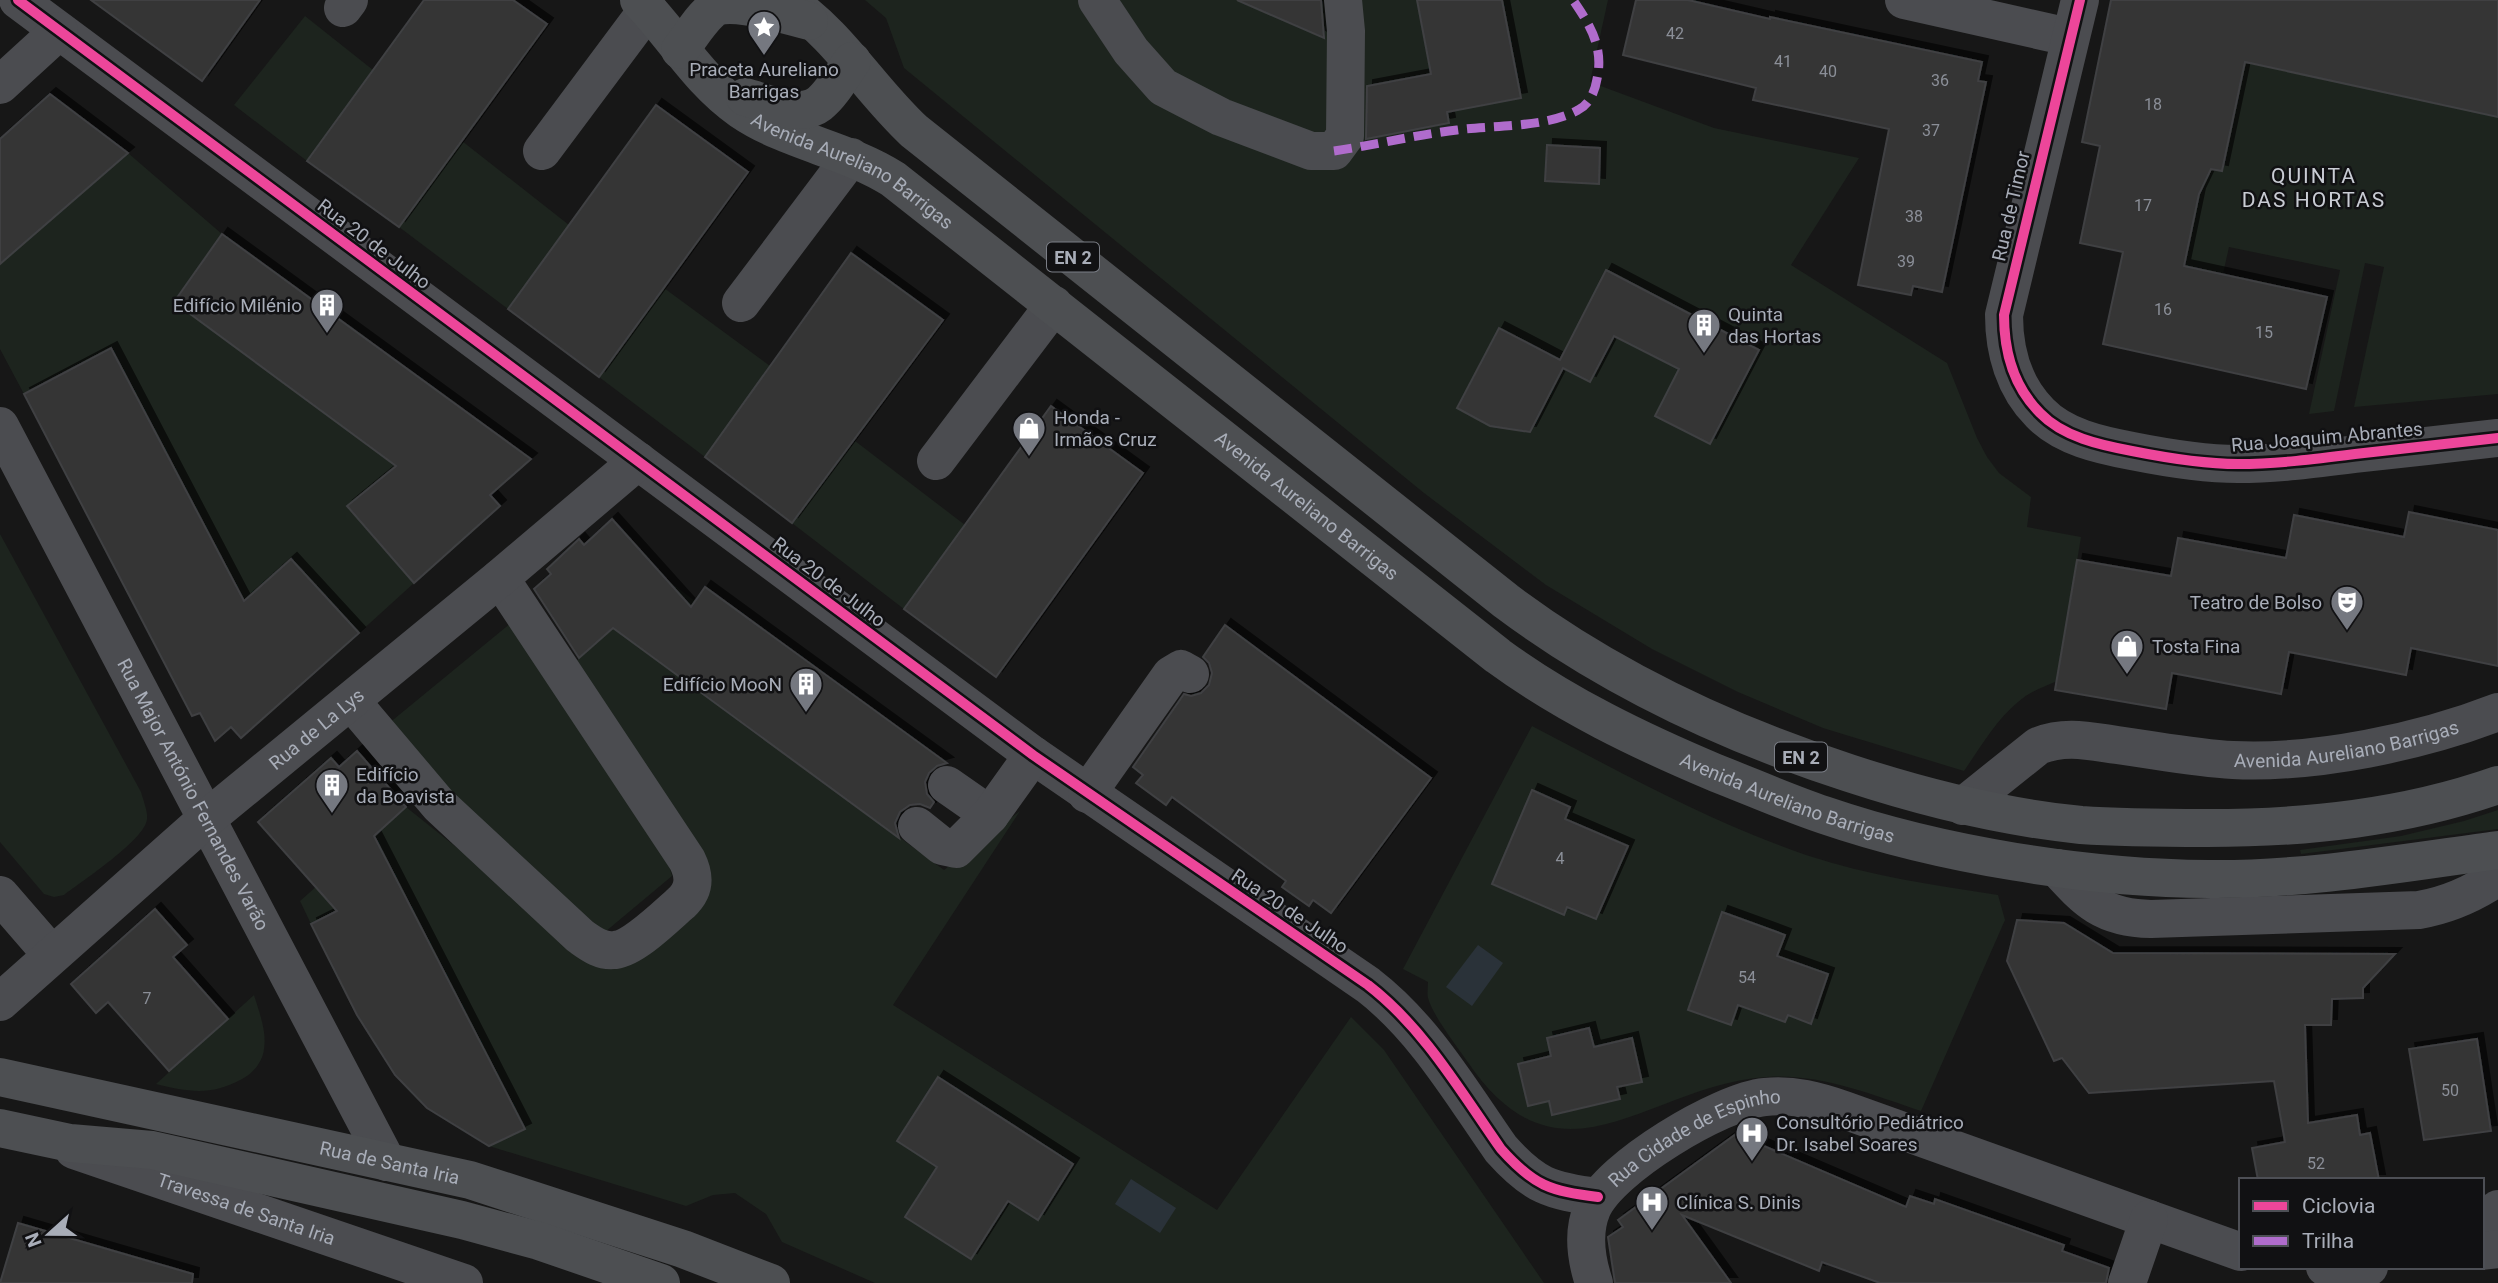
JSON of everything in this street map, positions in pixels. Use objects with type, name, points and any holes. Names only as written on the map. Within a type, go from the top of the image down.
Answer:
[{"type":"main road","name":"EN 2","points":[[786,0],[818,23],[888,105],[914,131],[1506,601],[1551,633],[1627,680],[1736,732],[1793,754],[1922,796],[1962,806],[2118,828],[2265,828],[2343,821],[2426,808],[2498,785]]},
{"type":"main road","points":[[680,50],[711,11],[727,2],[818,23]]},
{"type":"main road","name":"Avenida Aureliano Barrigas","points":[[643,5],[715,90],[742,111],[769,127],[881,171],[906,188],[1466,633],[1521,673],[1576,707],[1688,761],[1826,816],[1904,838],[2057,867],[2142,877],[2241,879],[2332,872],[2498,850]]},
{"type":"main road","points":[[715,90],[790,109],[808,109],[823,100],[852,61]]},
{"type":"main road","name":"Rua de Santa Iria","points":[[0,1077],[470,1180],[673,1246],[771,1283]]},
{"type":"main road","name":"Rua de Santa Iria","points":[[15,1131],[92,1146],[152,1150],[462,1220],[539,1241],[661,1283]]},
{"type":"street","name":"Rua 20 de Julho","points":[[18,0],[1033,755],[1387,1000],[1414,1028],[1501,1149],[1526,1175],[1548,1188],[1598,1197]]},
{"type":"street","points":[[1097,0],[1131,51],[1163,87],[1222,117],[1311,151],[1334,151],[1345,136],[1346,31],[1343,0]]},
{"type":"street","points":[[1904,0],[2069,37]]},
{"type":"street","name":"Rua de Timor","points":[[2041,415],[2029,401],[2013,370],[2007,352],[2004,315],[2080,0]]},
{"type":"street","points":[[542,151],[643,5]]},
{"type":"street","points":[[0,85],[59,31]]},
{"type":"street","points":[[741,303],[851,157]]},
{"type":"street","points":[[936,461],[1054,305]]},
{"type":"street","name":"Rua Joaquim Abrantes","points":[[2041,415],[2073,434],[2105,445],[2216,463],[2277,463],[2498,438]]},
{"type":"street","name":"Rua Major António Fernandes Varão","points":[[0,426],[387,1163]]},
{"type":"street","name":"Rua de La Lys","points":[[0,1002],[205,820],[638,461]]},
{"type":"street","points":[[351,701],[439,805],[593,945],[607,950],[621,949],[681,903],[693,884],[687,860],[500,578]]},
{"type":"street","points":[[1087,794],[1171,675],[1181,669],[1190,674]]},
{"type":"street","name":"Avenida Aureliano Barrigas","points":[[1962,806],[2038,746],[2053,740],[2079,740],[2213,758],[2272,759],[2348,751],[2428,736],[2498,712]]},
{"type":"street","points":[[917,826],[942,846],[956,849],[990,815],[1033,755]]},
{"type":"street","points":[[947,785],[990,815]]},
{"type":"street","points":[[2057,867],[2084,898],[2114,915],[2131,919],[2419,910],[2473,894],[2498,877]]},
{"type":"street","points":[[0,895],[52,955]]},
{"type":"street","name":"Rua Cidade de Espinho","points":[[1594,1283],[1588,1262],[1586,1237],[1598,1197],[1618,1176],[1676,1136],[1721,1110],[1762,1097],[1804,1098],[1844,1110],[2239,1251]]},
{"type":"street","name":"Travessa de Santa Iria","points":[[15,1131],[464,1283]]},
{"type":"street","points":[[2484,1220],[2498,1209]]},
{"type":"street","points":[[2127,1283],[2149,1219]]},
{"type":"shaded area","points":[[865,0],[1608,0],[1590,82],[1714,128],[1859,158],[1791,265],[1947,363],[1987,457],[1999,473],[2031,497],[2027,527],[2081,537],[2057,681],[2027,695],[2010,709],[1964,771],[1823,728],[1738,692],[1652,649],[1546,585],[1424,493],[904,68],[886,18]]},
{"type":"shaded area","points":[[2254,14],[2498,117],[2498,394],[2354,407],[2384,267],[2365,263],[2334,411],[2309,414],[2340,270],[2229,247],[2223,274],[2185,267],[2204,167],[2223,170]]},
{"type":"shaded area","points":[[305,16],[373,70],[307,161],[234,105]]},
{"type":"shaded area","points":[[462,141],[569,225],[508,309],[399,227]]},
{"type":"shaded area","points":[[128,153],[222,234],[175,301],[396,466],[348,506],[414,583],[359,633],[291,559],[244,601],[110,349],[24,394],[0,349],[0,264]]},
{"type":"shaded area","points":[[664,288],[770,366],[705,457],[599,377]]},
{"type":"shaded area","points":[[855,441],[965,525],[904,609],[792,523]]},
{"type":"shaded area","points":[[0,534],[141,792],[147,813],[144,828],[125,849],[64,895],[54,897],[44,894],[0,842]]},
{"type":"shaded area","points":[[667,580],[695,601],[655,658],[944,870],[1020,811],[893,1005],[1217,1210],[1351,1017],[1384,1050],[1544,1283],[875,1283],[782,1242],[766,1214],[735,1193],[713,1195],[686,1206],[489,1146],[525,1129],[396,880],[311,924],[300,901],[406,807],[590,954],[693,918],[573,664]]},
{"type":"shaded area","points":[[511,623],[660,836],[672,876],[605,932],[466,816],[388,724]]},
{"type":"shaded area","points":[[1532,726],[1633,779],[1770,842],[1806,855],[1878,874],[1998,895],[2005,920],[1921,1111],[1845,1086],[1787,1077],[1767,1077],[1724,1084],[1608,1124],[1572,1129],[1537,1123],[1502,1102],[1467,1061],[1440,1022],[1428,998],[1428,982],[1403,969]]},
{"type":"shaded area","points":[[2498,810],[2498,829],[2301,854],[2300,850],[2401,836]]},
{"type":"shaded area","points":[[1478,945],[1503,963],[1472,1006],[1446,987]]},
{"type":"shaded area","points":[[254,995],[265,1042],[262,1058],[250,1074],[231,1084],[210,1090],[179,1089],[156,1084]]},
{"type":"shaded area","points":[[1131,1179],[1176,1208],[1160,1233],[1115,1204]]},
{"type":"building","points":[[91,0],[260,0],[202,81]]},
{"type":"building","points":[[424,0],[513,0],[547,24],[399,227],[307,161]]},
{"type":"building","points":[[1237,0],[1321,0],[1324,38]]},
{"type":"building","points":[[1417,0],[1502,0],[1521,98],[1447,112],[1449,123],[1366,139],[1367,86],[1431,74]]},
{"type":"building","points":[[1636,0],[1688,0],[1982,62],[1978,81],[1986,82],[1942,292],[1913,286],[1911,295],[1858,285],[1889,129],[1753,100],[1756,88],[1623,55]]},
{"type":"building","points":[[2111,0],[2498,0],[2498,117],[2245,62],[2222,171],[2211,169],[2199,194],[2184,266],[2327,297],[2306,389],[2103,344],[2123,252],[2080,243],[2100,146],[2082,142]]},
{"type":"building","points":[[50,94],[128,153],[0,264],[0,139]]},
{"type":"building","points":[[656,105],[748,172],[599,377],[508,309]]},
{"type":"building","points":[[1547,145],[1600,148],[1599,184],[1545,181]]},
{"type":"building","points":[[222,234],[531,459],[490,495],[500,506],[414,583],[347,506],[396,466],[174,302]]},
{"type":"building","points":[[851,253],[943,320],[792,523],[705,457]]},
{"type":"building","name":"Quinta das Hortas","points":[[1606,270],[1759,350],[1710,444],[1655,416],[1679,369],[1614,336],[1590,382],[1563,368],[1530,432],[1490,426],[1457,408],[1499,328],[1560,360]]},
{"type":"building","points":[[111,348],[244,601],[291,559],[359,633],[241,738],[231,727],[215,741],[200,713],[192,716],[24,394]]},
{"type":"building","points":[[1051,406],[1143,473],[996,677],[904,609]]},
{"type":"building","points":[[2409,512],[2498,530],[2498,666],[2411,648],[2406,675],[2289,652],[2281,694],[2172,673],[2166,709],[2055,690],[2077,560],[2171,576],[2178,538],[2286,558],[2294,515],[2404,537]]},
{"type":"building","name":"Edifício MooN","points":[[612,519],[691,607],[705,587],[947,763],[937,766],[929,773],[925,782],[927,794],[934,802],[930,808],[920,804],[910,805],[900,812],[895,823],[899,838],[613,628],[579,658],[534,589],[551,574],[547,569],[579,539],[584,545]]},
{"type":"building","points":[[1225,625],[1431,778],[1331,913],[1313,900],[1309,906],[1282,887],[1286,881],[1172,797],[1166,805],[1136,783],[1143,775],[1133,767],[1184,694],[1191,696],[1201,693],[1209,685],[1212,673],[1209,663],[1203,657]]},
{"type":"building","points":[[357,751],[406,807],[374,836],[525,1129],[489,1146],[427,1108],[395,1075],[357,1015],[311,924],[337,911],[258,822],[331,758],[339,767]]},
{"type":"building","points":[[1532,790],[1570,807],[1565,819],[1628,846],[1596,919],[1567,907],[1564,915],[1492,884]]},
{"type":"building","points":[[155,909],[187,945],[173,957],[228,1019],[169,1071],[108,1002],[96,1013],[71,984]]},
{"type":"building","points":[[1722,912],[1785,935],[1777,956],[1828,974],[1811,1024],[1788,1015],[1785,1022],[1738,1005],[1731,1025],[1688,1010]]},
{"type":"building","points":[[2017,920],[2064,923],[2113,953],[2395,954],[2363,988],[2363,998],[2332,999],[2331,1025],[2305,1025],[2308,1123],[2357,1115],[2360,1135],[2370,1133],[2379,1178],[2258,1178],[2252,1148],[2285,1142],[2274,1081],[2089,1093],[2062,1058],[2054,1061],[2007,961]]},
{"type":"building","points":[[1589,1028],[1594,1047],[1632,1038],[1642,1082],[1617,1087],[1620,1099],[1552,1115],[1549,1101],[1528,1106],[1518,1064],[1551,1056],[1547,1038]]},
{"type":"building","points":[[2477,1039],[2491,1131],[2424,1140],[2409,1049]]},
{"type":"building","points":[[938,1077],[1073,1164],[1038,1220],[1008,1201],[971,1259],[905,1217],[937,1167],[897,1141]]},
{"type":"building","points":[[1736,1134],[1906,1207],[1910,1196],[1934,1204],[1935,1199],[2064,1245],[2062,1251],[2109,1268],[2106,1283],[1880,1283],[1822,1262],[1819,1271],[1682,1215],[1731,1283],[1615,1283],[1608,1237],[1623,1227],[1618,1220]]},
{"type":"building","points":[[18,1223],[193,1274],[192,1283],[0,1283]]},
{"type":"marked path","points":[[1334,151],[1441,132],[1535,123],[1565,116],[1582,107],[1589,101],[1595,88],[1599,57],[1590,28],[1573,0]]},
{"type":"cycle path","points":[[18,0],[1033,755],[1368,985],[1388,1002],[1424,1041],[1501,1149],[1523,1171],[1555,1189],[1598,1197]]},
{"type":"cycle path","points":[[2080,0],[2004,315],[2012,368],[2023,392],[2040,413],[2060,428],[2095,443],[2171,458],[2225,464],[2296,461],[2498,438]]},
{"type":"place","name":"Praceta Aureliano Barrigas","points":[[764,57]]},
{"type":"place","name":"Edifício Milénio","points":[[327,335]]},
{"type":"place","name":"Quinta das Hortas","points":[[1704,355]]},
{"type":"place","name":"Honda - Irmãos Cruz","points":[[1029,458]]},
{"type":"place","name":"Teatro de Bolso","points":[[2347,632]]},
{"type":"place","name":"Tosta Fina","points":[[2127,676]]},
{"type":"place","name":"Edifício MooN","points":[[806,714]]},
{"type":"place","name":"Edifício da Boavista","points":[[332,815]]},
{"type":"place","name":"Consultório Pediátrico Dr. Isabel Soares","points":[[1752,1163]]},
{"type":"place","name":"Clínica S. Dinis","points":[[1652,1232]]},
{"type":"district","name":"QUINTA DAS HORTAS","points":[[2314,188]]}]
